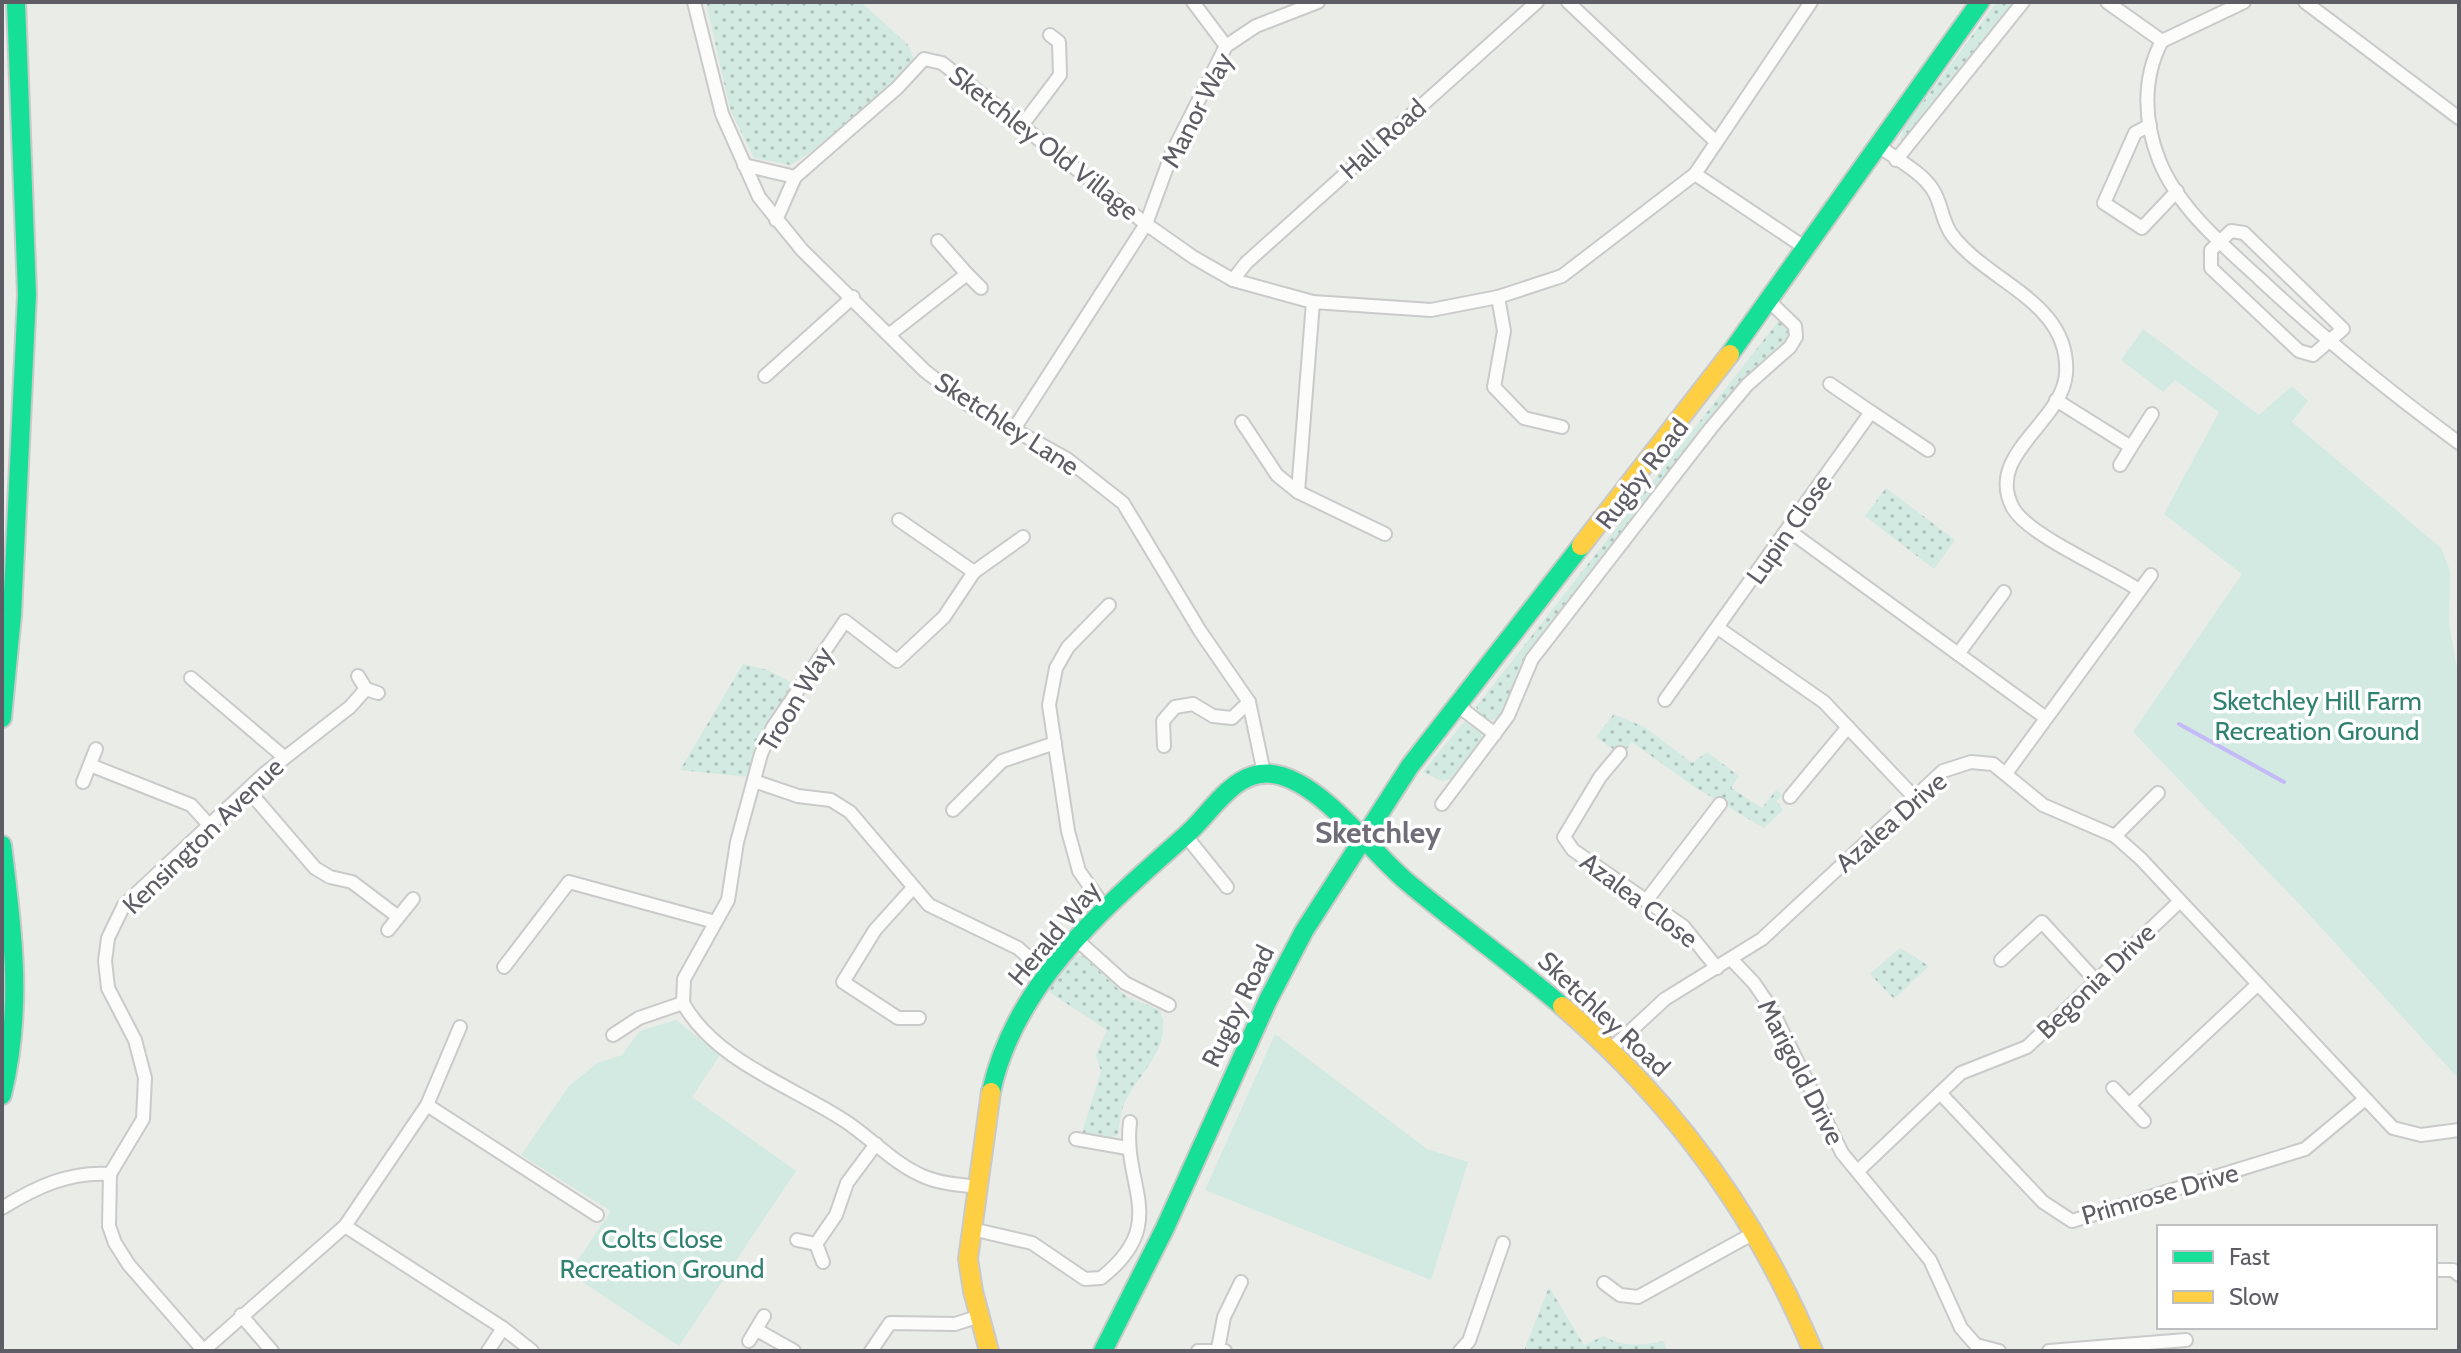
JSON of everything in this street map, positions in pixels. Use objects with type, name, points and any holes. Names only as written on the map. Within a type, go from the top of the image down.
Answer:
[{"type":"main road","points":[[2,718],[12,615],[27,294],[16,2]]},
{"type":"main road","name":"Rugby Road","points":[[1103,1351],[1165,1228],[1268,1000],[1304,931],[1361,839],[1410,766],[1770,302],[1876,144],[1980,2]]},
{"type":"main road","points":[[1264,773],[1285,778],[1307,791],[1361,839]]},
{"type":"main road","name":"Herald Way","points":[[989,1351],[969,1269],[972,1229],[986,1115],[998,1066],[1017,1023],[1048,975],[1105,908],[1186,836],[1243,778],[1264,773]]},
{"type":"main road","name":"Sketchley Road","points":[[1361,839],[1611,1049],[1667,1111],[1754,1233],[1782,1282],[1813,1351]]},
{"type":"main road","points":[[2,845],[18,997],[15,1035],[2,1095]]},
{"type":"street","name":"Sketchley Lane","points":[[694,2],[722,114],[759,197],[776,220],[802,250],[925,371],[969,405],[1067,459],[1123,503],[1200,631],[1249,702],[1264,773]]},
{"type":"street","points":[[1193,2],[1226,46]]},
{"type":"street","name":"Manor Way","points":[[1014,429],[1146,224],[1172,153],[1226,46],[1256,26],[1317,2]]},
{"type":"street","name":"Hall Road","points":[[1233,280],[1246,263],[1537,2]]},
{"type":"street","points":[[1568,2],[1714,140]]},
{"type":"street","points":[[1807,249],[1695,174],[1714,140],[1811,2]]},
{"type":"street","points":[[1896,160],[2023,2]]},
{"type":"street","points":[[2107,2],[2162,41]]},
{"type":"street","points":[[2244,2],[2162,41],[2154,57],[2146,97],[2159,160],[2177,191],[2220,242],[2328,342],[2459,443]]},
{"type":"street","points":[[2305,2],[2459,118]]},
{"type":"street","points":[[1023,124],[1060,75],[1059,42],[1050,35]]},
{"type":"street","name":"Sketchley Old Village","points":[[776,220],[795,177],[897,88],[924,59],[942,63],[1146,224],[1193,257],[1233,280],[1313,302],[1431,310],[1498,297],[1562,276],[1695,174]]},
{"type":"street","points":[[2150,125],[2135,133],[2104,203],[2142,228],[2177,191]]},
{"type":"street","points":[[1876,144],[1933,190],[1951,234],[2058,328],[2066,373],[2056,400],[2009,466],[2006,490],[2013,508],[2026,526],[2139,590]]},
{"type":"street","points":[[744,165],[795,177]]},
{"type":"street","points":[[2231,231],[2244,233],[2343,329],[2313,355],[2299,351],[2211,268],[2211,250],[2220,242],[2231,231]]},
{"type":"street","points":[[938,241],[981,288]]},
{"type":"street","points":[[890,334],[967,274]]},
{"type":"street","points":[[765,376],[853,297]]},
{"type":"street","points":[[1498,297],[1504,331],[1494,387],[1524,418],[1562,427]]},
{"type":"street","points":[[1298,492],[1313,302]]},
{"type":"street","name":"Rugby Road","points":[[1436,785],[1445,800],[1508,716],[1532,659],[1711,428],[1747,385],[1790,347],[1796,337],[1795,326],[1770,302]]},
{"type":"street","points":[[1830,384],[1928,450]]},
{"type":"street","points":[[2056,400],[2131,447]]},
{"type":"street","name":"Lupin Close","points":[[1665,700],[1672,680],[1718,628],[1871,412]]},
{"type":"street","points":[[2120,465],[2152,414]]},
{"type":"street","points":[[1242,422],[1277,475],[1298,492],[1385,534]]},
{"type":"street","points":[[899,520],[974,572],[1023,537]]},
{"type":"street","points":[[1788,530],[2046,718]]},
{"type":"street","name":"Troon Way","points":[[683,1003],[684,979],[728,900],[737,842],[773,727],[845,621],[897,661],[944,617],[974,572]]},
{"type":"street","points":[[2007,772],[2151,575]]},
{"type":"street","points":[[1958,654],[2004,592]]},
{"type":"street","points":[[1105,908],[1079,871],[1068,831],[1066,796],[1049,705],[1056,668],[1068,647],[1109,605]]},
{"type":"street","points":[[1718,628],[1824,702],[1915,798]]},
{"type":"street","name":"Kensington Avenue","points":[[204,1351],[115,1243],[109,1226],[110,1174],[143,1119],[145,1078],[135,1040],[108,988],[105,961],[108,938],[124,905],[284,757],[372,691],[358,676]]},
{"type":"street","points":[[191,678],[284,757]]},
{"type":"street","points":[[1164,746],[1163,721],[1175,707],[1193,704],[1213,716],[1232,718],[1249,702]]},
{"type":"street","points":[[1457,705],[1495,734]]},
{"type":"street","points":[[1790,797],[1848,727]]},
{"type":"street","points":[[953,810],[1002,761],[1055,743]]},
{"type":"street","points":[[83,782],[96,749]]},
{"type":"street","name":"Azalea Close","points":[[1620,753],[1600,777],[1564,837],[1573,850],[1683,926],[1717,968]]},
{"type":"street","name":"Azalea Drive","points":[[1611,1049],[1665,999],[1762,939],[1943,771],[1971,762],[1993,764],[2007,772],[2043,805],[2115,836],[2393,1128],[2421,1135],[2459,1130]]},
{"type":"street","points":[[90,765],[191,805],[210,826]]},
{"type":"street","points":[[754,781],[798,796],[831,800],[850,812],[912,889],[929,905],[1018,948],[1048,975]]},
{"type":"street","points":[[248,790],[315,868],[352,882],[397,916]]},
{"type":"street","points":[[2115,836],[2158,793]]},
{"type":"street","points":[[1646,901],[1720,804]]},
{"type":"street","points":[[1186,836],[1227,887]]},
{"type":"street","points":[[504,967],[569,882],[715,922]]},
{"type":"street","points":[[912,889],[875,930],[843,982],[898,1018],[919,1018]]},
{"type":"street","points":[[388,930],[413,899]]},
{"type":"street","name":"Begonia Drive","points":[[1858,1171],[1961,1073],[2027,1047],[2180,901]]},
{"type":"street","points":[[2001,960],[2042,922],[2096,981]]},
{"type":"street","points":[[1077,940],[1125,983],[1169,1005]]},
{"type":"street","name":"Marigold Drive","points":[[1732,960],[1754,983],[1771,1008],[1842,1153],[1930,1260],[1961,1328],[1976,1345],[1999,1351]]},
{"type":"street","points":[[2129,1105],[2258,984]]},
{"type":"street","points":[[613,1035],[639,1018],[683,1003],[708,1037],[803,1099],[842,1119],[923,1176],[979,1187]]},
{"type":"street","points":[[204,1351],[345,1226],[427,1105],[460,1027]]},
{"type":"street","points":[[2113,1088],[2144,1121]]},
{"type":"street","name":"Primrose Drive","points":[[1940,1093],[2043,1202],[2072,1221],[2305,1149],[2364,1100]]},
{"type":"street","points":[[427,1105],[597,1215]]},
{"type":"street","points":[[972,1229],[1032,1243],[1085,1279],[1101,1278],[1130,1247],[1138,1224],[1141,1200],[1127,1148],[1130,1122]]},
{"type":"street","points":[[1076,1139],[1127,1148]]},
{"type":"street","points":[[816,1244],[836,1215],[847,1183],[876,1144]]},
{"type":"street","points":[[2,1208],[66,1176],[82,1172],[110,1174]]},
{"type":"street","points":[[345,1226],[503,1328],[532,1351]]},
{"type":"street","points":[[1604,1283],[1620,1295],[1638,1297],[1754,1233]]},
{"type":"street","points":[[797,1240],[816,1244]]},
{"type":"street","points":[[1460,1351],[1469,1341],[1503,1243]]},
{"type":"street","points":[[816,1244],[823,1262]]},
{"type":"street","points":[[2437,1270],[2453,1270],[2459,1275]]},
{"type":"street","points":[[1198,1351],[1221,1350],[1224,1317],[1241,1282]]},
{"type":"street","points":[[241,1315],[272,1351]]},
{"type":"street","points":[[749,1341],[764,1316]]},
{"type":"street","points":[[871,1351],[890,1323],[955,1324],[980,1316]]},
{"type":"street","points":[[488,1351],[503,1328]]},
{"type":"street","points":[[757,1330],[794,1351]]},
{"type":"street","points":[[2049,1351],[2186,1340]]},
{"type":"green space","points":[[706,2],[861,2],[908,45],[914,59],[888,89],[857,117],[790,165],[754,158],[730,109]]},
{"type":"green space","points":[[1997,2],[2016,2],[1904,142],[1901,140],[1903,129]]},
{"type":"green space","points":[[1780,319],[1792,330],[1790,343],[1765,364],[1529,659],[1502,717],[1492,720],[1481,716],[1476,707]]},
{"type":"green space","name":"Sketchley Hill Farm Recreation Ground","points":[[2143,329],[2259,415],[2292,386],[2308,401],[2292,422],[2441,548],[2450,571],[2449,623],[2459,680],[2459,1079],[2306,911],[2133,732],[2242,574],[2164,514],[2219,412],[2175,380],[2163,392],[2121,360]]},
{"type":"green space","points":[[1886,488],[1955,540],[1934,569],[1865,516]]},
{"type":"green space","points":[[743,664],[768,670],[794,684],[775,714],[749,777],[680,770]]},
{"type":"green space","points":[[1614,714],[1646,728],[1692,763],[1707,752],[1739,776],[1731,788],[1762,808],[1777,789],[1782,796],[1776,801],[1783,810],[1764,828],[1693,786],[1632,742],[1622,755],[1596,737]]},
{"type":"green space","points":[[1464,722],[1479,726],[1484,739],[1458,777],[1442,781],[1423,772]]},
{"type":"green space","points":[[1900,948],[1929,966],[1894,999],[1870,974]]},
{"type":"green space","points":[[1082,955],[1127,997],[1160,1010],[1163,1025],[1157,1051],[1122,1110],[1118,1135],[1106,1138],[1082,1133],[1101,1071],[1096,1055],[1107,1030],[1046,990],[1071,958]]},
{"type":"green space","name":"Colts Close Recreation Ground","points":[[676,1020],[720,1055],[692,1097],[796,1171],[679,1346],[569,1273],[611,1211],[521,1155],[569,1086],[597,1063],[622,1055],[640,1031]]},
{"type":"green space","points":[[1275,1034],[1427,1149],[1468,1162],[1431,1280],[1205,1190]]},
{"type":"green space","points":[[1549,1287],[1584,1345],[1604,1336],[1626,1344],[1664,1341],[1667,1351],[1524,1351]]},
{"type":"waterway","points":[[2179,724],[2284,782]]},
{"type":"traffic: fast","points":[[2,718],[12,615],[27,294],[16,2]]},
{"type":"traffic: fast","points":[[1730,354],[1980,2]]},
{"type":"traffic: fast","points":[[1103,1351],[1165,1228],[1268,1000],[1304,931],[1410,766],[1581,546]]},
{"type":"traffic: fast","points":[[991,1092],[1003,1052],[1020,1016],[1067,949],[1124,890],[1196,826],[1228,791],[1252,776],[1282,776],[1315,794],[1406,881],[1562,1006]]},
{"type":"traffic: fast","points":[[2,845],[14,970],[12,1032],[2,1095]]},
{"type":"traffic: slow","points":[[1581,546],[1730,354]]},
{"type":"traffic: slow","points":[[1562,1006],[1640,1081],[1708,1164],[1766,1254],[1813,1351]]},
{"type":"traffic: slow","points":[[989,1351],[968,1259],[991,1092]]},
{"type":"district","name":"Sketchley","points":[[1378,832]]}]
